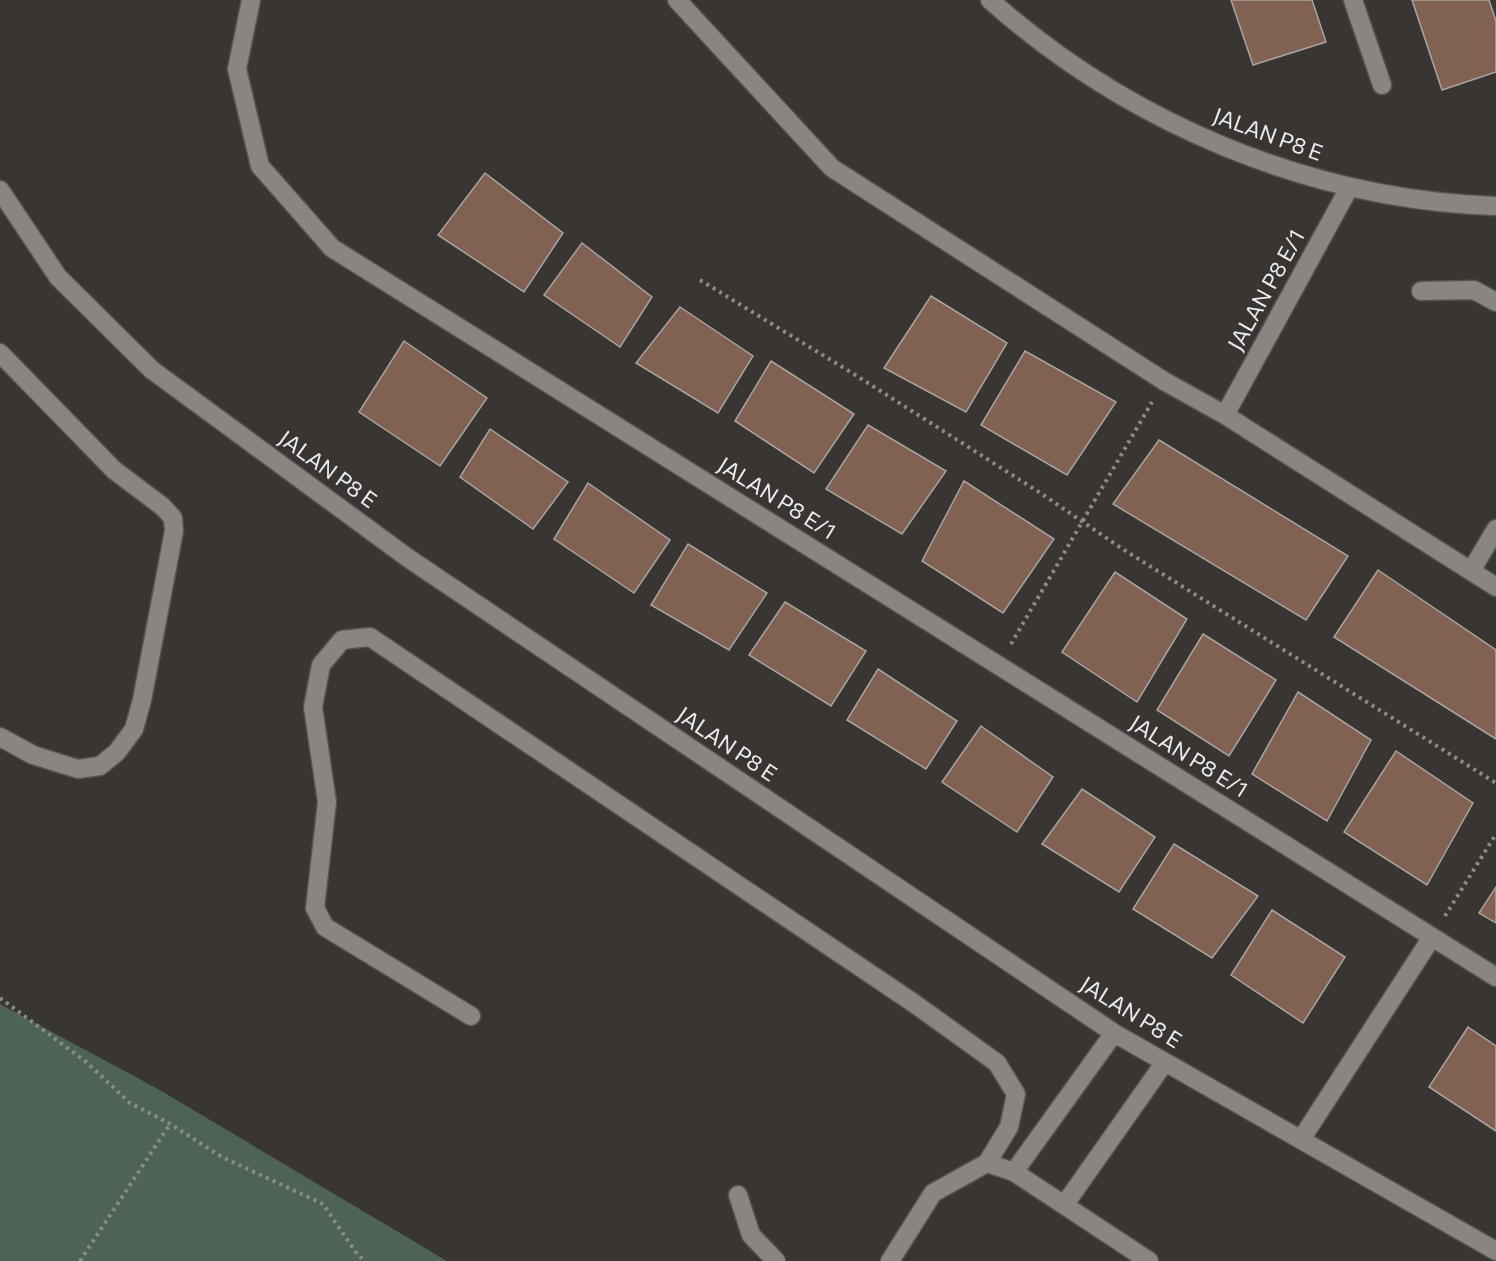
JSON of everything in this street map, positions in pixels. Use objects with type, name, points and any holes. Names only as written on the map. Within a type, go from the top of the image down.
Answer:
[{"type":"street","name":"JALAN P8 E/1","points":[[251,0],[237,69],[260,166],[332,248],[1496,977]]},
{"type":"street","points":[[677,0],[832,168],[1164,381],[1225,415],[1496,587]]},
{"type":"street","name":"JALAN P8 E","points":[[990,0],[1028,34],[1109,89],[1219,146],[1349,188],[1424,201],[1496,206]]},
{"type":"street","points":[[1353,0],[1382,85]]},
{"type":"street","name":"JALAN P8 E/1","points":[[1225,415],[1349,188]]},
{"type":"street","name":"JALAN P8 E","points":[[0,190],[58,276],[152,370],[418,565],[1114,1033],[1302,1138],[1496,1251]]},
{"type":"street","points":[[1422,291],[1474,290],[1496,302]]},
{"type":"street","points":[[0,353],[114,470],[163,507],[173,518],[174,531],[171,557],[142,700],[134,729],[117,752],[100,766],[78,769],[33,755],[0,737]]},
{"type":"street","points":[[1471,571],[1496,529]]},
{"type":"street","points":[[471,1016],[325,927],[315,908],[327,802],[313,707],[321,665],[342,640],[370,637],[915,1004],[997,1063],[1016,1094],[1010,1127],[987,1163],[933,1193],[890,1261]]},
{"type":"street","points":[[1302,1138],[1432,937]]},
{"type":"street","points":[[1014,1172],[1114,1033]]},
{"type":"street","points":[[1065,1204],[1165,1062]]},
{"type":"street","points":[[987,1163],[1014,1172],[1149,1261]]},
{"type":"street","points":[[738,1195],[751,1235],[776,1261]]},
{"type":"path","points":[[700,280],[1496,783]]},
{"type":"path","points":[[999,666],[1164,381]]},
{"type":"path","points":[[1432,937],[1496,834]]},
{"type":"path","points":[[0,998],[85,1061],[130,1103],[171,1124],[222,1157],[322,1204],[357,1254],[365,1261]]},
{"type":"path","points":[[80,1261],[171,1124]]},
{"type":"green space","points":[[0,1004],[158,1089],[447,1261],[0,1261]]},
{"type":"building","points":[[1231,0],[1312,0],[1326,42],[1253,65]]},
{"type":"building","points":[[1412,0],[1489,0],[1496,21],[1496,72],[1442,90]]},
{"type":"building","points":[[485,173],[563,233],[524,292],[438,235]]},
{"type":"building","points":[[582,243],[652,297],[620,347],[544,295]]},
{"type":"building","points":[[931,296],[1007,343],[966,412],[884,368]]},
{"type":"building","points":[[680,307],[753,356],[718,413],[636,363]]},
{"type":"building","points":[[404,341],[487,398],[440,466],[359,412]]},
{"type":"building","points":[[1025,351],[1116,402],[1067,475],[981,425]]},
{"type":"building","points":[[771,361],[854,414],[814,473],[735,421]]},
{"type":"building","points":[[868,425],[946,471],[902,534],[826,489]]},
{"type":"building","points":[[490,429],[568,482],[533,529],[460,477]]},
{"type":"building","points":[[1159,440],[1348,556],[1306,620],[1113,504]]},
{"type":"building","points":[[964,481],[1054,539],[1003,613],[922,561]]},
{"type":"building","points":[[588,483],[670,540],[634,593],[554,539]]},
{"type":"building","points":[[688,544],[767,593],[729,650],[651,605]]},
{"type":"building","points":[[1378,570],[1496,650],[1496,739],[1334,637]]},
{"type":"building","points":[[1115,572],[1187,619],[1137,702],[1062,652]]},
{"type":"building","points":[[785,602],[866,651],[831,706],[749,655]]},
{"type":"building","points":[[1203,634],[1276,680],[1229,756],[1157,710]]},
{"type":"building","points":[[878,669],[957,721],[926,769],[847,720]]},
{"type":"building","points":[[1298,692],[1371,740],[1327,821],[1252,774]]},
{"type":"building","points":[[981,726],[1053,777],[1017,832],[942,782]]},
{"type":"building","points":[[1396,751],[1473,803],[1427,885],[1344,832]]},
{"type":"building","points":[[1082,789],[1155,837],[1119,892],[1042,844]]},
{"type":"building","points":[[1174,844],[1258,896],[1212,958],[1133,909]]},
{"type":"building","points":[[1496,887],[1496,923],[1479,913]]},
{"type":"building","points":[[1272,910],[1345,957],[1303,1023],[1231,975]]},
{"type":"building","points":[[1468,1027],[1496,1046],[1496,1131],[1429,1087]]}]
